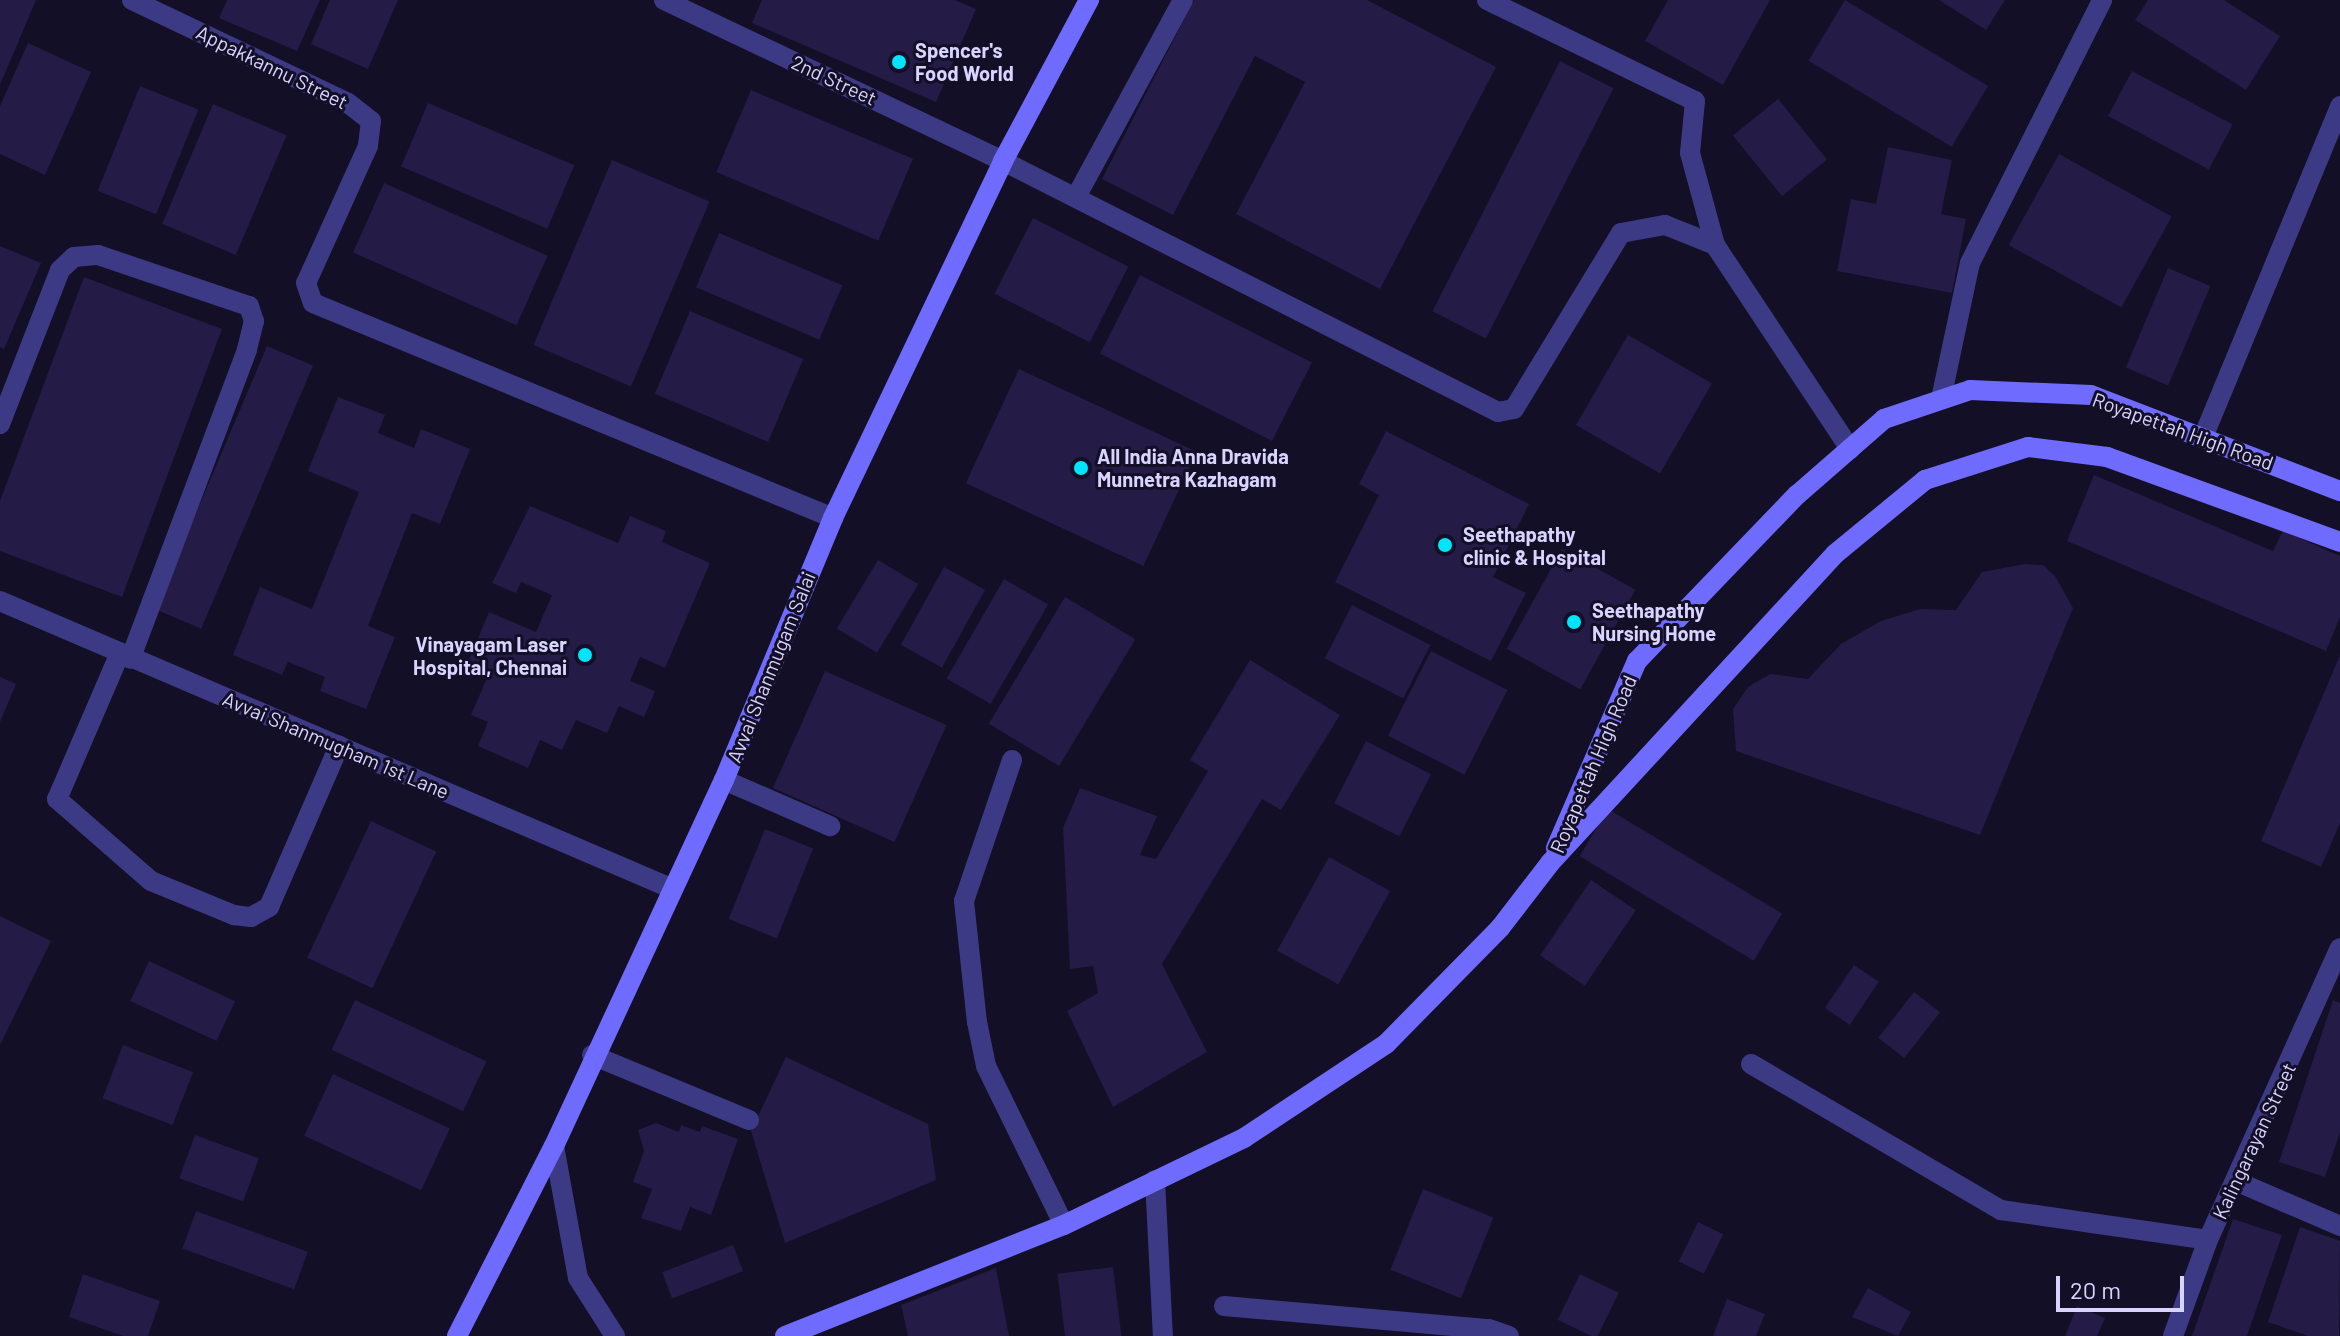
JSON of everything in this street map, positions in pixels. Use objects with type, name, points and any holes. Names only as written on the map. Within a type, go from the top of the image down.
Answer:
[{"type":"main road","name":"Avvai Shanmugam Salai","points":[[457,1336],[554,1146],[592,1055],[724,780],[833,518],[1003,161],[1089,0]]},
{"type":"main road","name":"Royapettah High Road","points":[[1550,863],[1637,661],[1797,495],[1884,419],[1970,390],[2091,395],[2204,435],[2340,491]]},
{"type":"main road","name":"Royapettah High Road","points":[[1550,863],[1835,554],[1925,480],[2028,447],[2107,457],[2340,542]]},
{"type":"main road","points":[[785,1336],[1064,1225],[1244,1138],[1386,1044],[1500,928],[1550,863]]},
{"type":"street","name":"Appakkannu Street","points":[[132,0],[348,103],[371,121],[368,146],[306,294],[322,309],[833,518]]},
{"type":"street","name":"2nd Street","points":[[664,0],[1076,197],[1498,412],[1514,409],[1621,233],[1665,225],[1715,245]]},
{"type":"street","points":[[1076,197],[1183,0]]},
{"type":"street","points":[[1487,0],[1695,101],[1690,153],[1715,245],[1850,449]]},
{"type":"street","points":[[1941,399],[1970,263],[2102,0]]},
{"type":"street","points":[[2204,435],[2340,106]]},
{"type":"street","points":[[0,424],[60,270],[74,257],[98,255],[249,306],[254,321],[247,350],[125,656],[57,799],[68,815],[96,828],[151,881],[234,915],[251,917],[269,907],[339,746]]},
{"type":"street","name":"Avvai Shanmugham 1st Lane","points":[[0,601],[673,889]]},
{"type":"street","points":[[1012,760],[964,901],[977,1022],[986,1066],[1064,1225]]},
{"type":"street","points":[[724,780],[830,826]]},
{"type":"street","name":"Kalingarayan Street","points":[[2173,1336],[2208,1240],[2238,1182],[2340,948]]},
{"type":"street","points":[[592,1055],[749,1120]]},
{"type":"street","points":[[1751,1064],[2001,1210],[2208,1240]]},
{"type":"street","points":[[554,1146],[578,1278],[615,1336]]},
{"type":"street","points":[[1155,1180],[1163,1336]]},
{"type":"street","points":[[2238,1182],[2340,1226]]},
{"type":"street","points":[[1224,1306],[1489,1329],[1509,1336]]},
{"type":"building","points":[[0,0],[36,0],[0,85]]},
{"type":"building","points":[[227,0],[320,0],[297,51],[219,18]]},
{"type":"building","points":[[330,0],[398,0],[368,69],[311,44]]},
{"type":"building","name":"Spencer's Food World","points":[[762,0],[955,0],[976,9],[936,102],[752,23]]},
{"type":"building","points":[[1194,0],[1367,0],[1496,67],[1380,289],[1236,214],[1305,82],[1255,56],[1173,215],[1102,179]]},
{"type":"building","points":[[1668,0],[1770,0],[1723,85],[1645,41]]},
{"type":"building","points":[[1845,0],[1988,86],[1952,147],[1808,61]]},
{"type":"building","points":[[1939,0],[2005,0],[1986,30]]},
{"type":"building","points":[[2148,0],[2224,0],[2280,36],[2246,90],[2135,20]]},
{"type":"building","points":[[28,43],[91,72],[45,175],[0,154],[0,106]]},
{"type":"building","points":[[1560,61],[1613,88],[1486,339],[1432,311]]},
{"type":"building","points":[[2132,71],[2233,125],[2209,170],[2108,116]]},
{"type":"building","points":[[140,86],[198,110],[156,214],[98,191]]},
{"type":"building","points":[[751,90],[913,159],[878,241],[716,172]]},
{"type":"building","points":[[1778,99],[1827,160],[1782,196],[1733,136]]},
{"type":"building","points":[[428,103],[574,165],[547,229],[401,167]]},
{"type":"building","points":[[213,104],[287,135],[236,255],[162,224]]},
{"type":"building","points":[[1888,147],[1952,160],[1941,214],[1966,219],[1952,293],[1837,271],[1851,199],[1876,204]]},
{"type":"building","points":[[2059,154],[2172,217],[2121,308],[2009,245]]},
{"type":"building","points":[[612,160],[710,201],[631,386],[533,345]]},
{"type":"building","points":[[384,183],[548,256],[517,325],[353,252]]},
{"type":"building","points":[[1033,218],[1128,267],[1090,342],[994,294]]},
{"type":"building","points":[[719,233],[842,285],[819,340],[696,287]]},
{"type":"building","points":[[0,246],[41,263],[4,349],[0,347]]},
{"type":"building","points":[[2168,268],[2210,286],[2168,385],[2126,367]]},
{"type":"building","points":[[1140,275],[1312,363],[1272,441],[1100,353]]},
{"type":"building","points":[[84,277],[222,329],[122,597],[0,551],[0,501]]},
{"type":"building","points":[[690,311],[803,359],[768,442],[655,394]]},
{"type":"building","points":[[1628,335],[1712,384],[1660,474],[1576,425]]},
{"type":"building","points":[[267,346],[313,366],[201,629],[155,609]]},
{"type":"building","name":"All India Anna Dravida Munnetra Kazhagam","points":[[1019,369],[1197,452],[1143,566],[966,483]]},
{"type":"building","points":[[338,397],[385,415],[378,433],[414,448],[421,429],[470,449],[440,524],[412,513],[368,626],[395,637],[366,709],[320,691],[325,677],[288,662],[282,675],[233,655],[260,587],[312,609],[359,492],[308,471]]},
{"type":"building","points":[[1386,431],[1529,504],[1493,577],[1526,593],[1491,661],[1335,582],[1379,495],[1359,484]]},
{"type":"building","points":[[2094,475],[2273,551],[2283,531],[2340,556],[2340,617],[2326,651],[2067,541]]},
{"type":"building","points":[[530,506],[618,543],[630,516],[666,531],[662,542],[710,563],[665,668],[640,657],[630,681],[655,691],[644,717],[619,706],[607,733],[576,720],[562,750],[540,740],[528,768],[478,746],[488,722],[471,715],[487,678],[465,669],[489,612],[536,632],[552,595],[521,582],[516,593],[492,583]]},
{"type":"building","points":[[1562,549],[1635,590],[1580,689],[1507,649]]},
{"type":"building","points":[[878,560],[918,584],[877,653],[837,629]]},
{"type":"building","points":[[2025,564],[2043,565],[2055,576],[2073,608],[1980,835],[1736,751],[1733,709],[1748,687],[1770,674],[1808,679],[1841,644],[1881,621],[1920,609],[1956,610],[1982,572]]},
{"type":"building","points":[[944,567],[985,590],[942,668],[901,645]]},
{"type":"building","points":[[1004,579],[1048,604],[991,704],[946,679]]},
{"type":"building","points":[[1065,597],[1135,639],[1059,766],[989,724]]},
{"type":"building","points":[[1352,605],[1430,645],[1403,698],[1325,658]]},
{"type":"building","points":[[1431,651],[1508,690],[1464,775],[1388,736]]},
{"type":"building","points":[[2340,655],[2340,823],[2321,867],[2261,841]]},
{"type":"building","points":[[1250,660],[1340,715],[1281,810],[1262,799],[1162,964],[1207,1052],[1113,1107],[1067,1011],[1098,993],[1093,966],[1070,969],[1063,828],[1080,788],[1157,816],[1140,855],[1156,859],[1208,771],[1190,760]]},
{"type":"building","points":[[825,671],[947,725],[894,842],[773,788]]},
{"type":"building","points":[[0,677],[16,684],[0,722]]},
{"type":"building","points":[[1366,741],[1431,774],[1399,837],[1334,803]]},
{"type":"building","points":[[1608,809],[1782,914],[1754,961],[1580,856]]},
{"type":"building","points":[[371,821],[436,851],[372,988],[307,958]]},
{"type":"building","points":[[765,829],[813,848],[777,938],[729,919]]},
{"type":"building","points":[[1329,857],[1390,891],[1338,985],[1277,951]]},
{"type":"building","points":[[1591,880],[1636,910],[1585,986],[1540,955]]},
{"type":"building","points":[[0,916],[51,941],[0,1045]]},
{"type":"building","points":[[149,961],[235,1001],[217,1041],[130,1001]]},
{"type":"building","points":[[1854,965],[1879,982],[1850,1025],[1825,1008]]},
{"type":"building","points":[[1914,992],[1940,1012],[1904,1058],[1878,1038]]},
{"type":"building","points":[[355,1000],[486,1061],[463,1111],[332,1050]]},
{"type":"building","points":[[2333,1000],[2340,1003],[2340,1132],[2325,1177],[2279,1162]]},
{"type":"building","points":[[123,1045],[193,1072],[173,1125],[103,1098]]},
{"type":"building","points":[[786,1057],[928,1124],[936,1180],[785,1243],[751,1131]]},
{"type":"building","points":[[333,1074],[450,1129],[421,1190],[304,1136]]},
{"type":"building","points":[[656,1123],[679,1132],[681,1125],[700,1132],[702,1126],[738,1139],[711,1215],[690,1207],[681,1231],[641,1218],[652,1189],[633,1182],[644,1151],[638,1130]]},
{"type":"building","points":[[195,1135],[259,1158],[243,1201],[179,1178]]},
{"type":"building","points":[[1423,1189],[1493,1217],[1461,1298],[1390,1270]]},
{"type":"building","points":[[196,1211],[308,1252],[294,1289],[182,1249]]},
{"type":"building","points":[[2233,1219],[2282,1235],[2247,1336],[2192,1336]]},
{"type":"building","points":[[1698,1222],[1723,1234],[1704,1274],[1679,1262]]},
{"type":"building","points":[[2300,1227],[2340,1241],[2339,1336],[2308,1336],[2268,1322]]},
{"type":"building","points":[[733,1245],[743,1271],[672,1298],[662,1272]]},
{"type":"building","points":[[1113,1267],[1121,1336],[1065,1336],[1057,1274]]},
{"type":"building","points":[[996,1268],[1009,1336],[908,1336],[901,1305]]},
{"type":"building","points":[[83,1274],[160,1301],[148,1336],[123,1336],[69,1317]]},
{"type":"building","points":[[1580,1274],[1619,1293],[1598,1336],[1591,1336],[1558,1320]]},
{"type":"building","points":[[1868,1288],[1911,1312],[1898,1336],[1852,1317]]},
{"type":"building","points":[[1727,1299],[1765,1314],[1756,1336],[1713,1336]]},
{"type":"building","points":[[2077,1306],[2105,1318],[2097,1336],[2065,1336]]},
{"type":"place","name":"Spencer's Food World","points":[[899,62]]},
{"type":"place","name":"All India Anna Dravida Munnetra Kazhagam","points":[[1081,468]]},
{"type":"place","name":"Seethapathy clinic & Hospital","points":[[1445,545]]},
{"type":"place","name":"Seethapathy Nursing Home","points":[[1574,622]]},
{"type":"place","name":"Vinayagam Laser Hospital, Chennai","points":[[585,655]]}]
